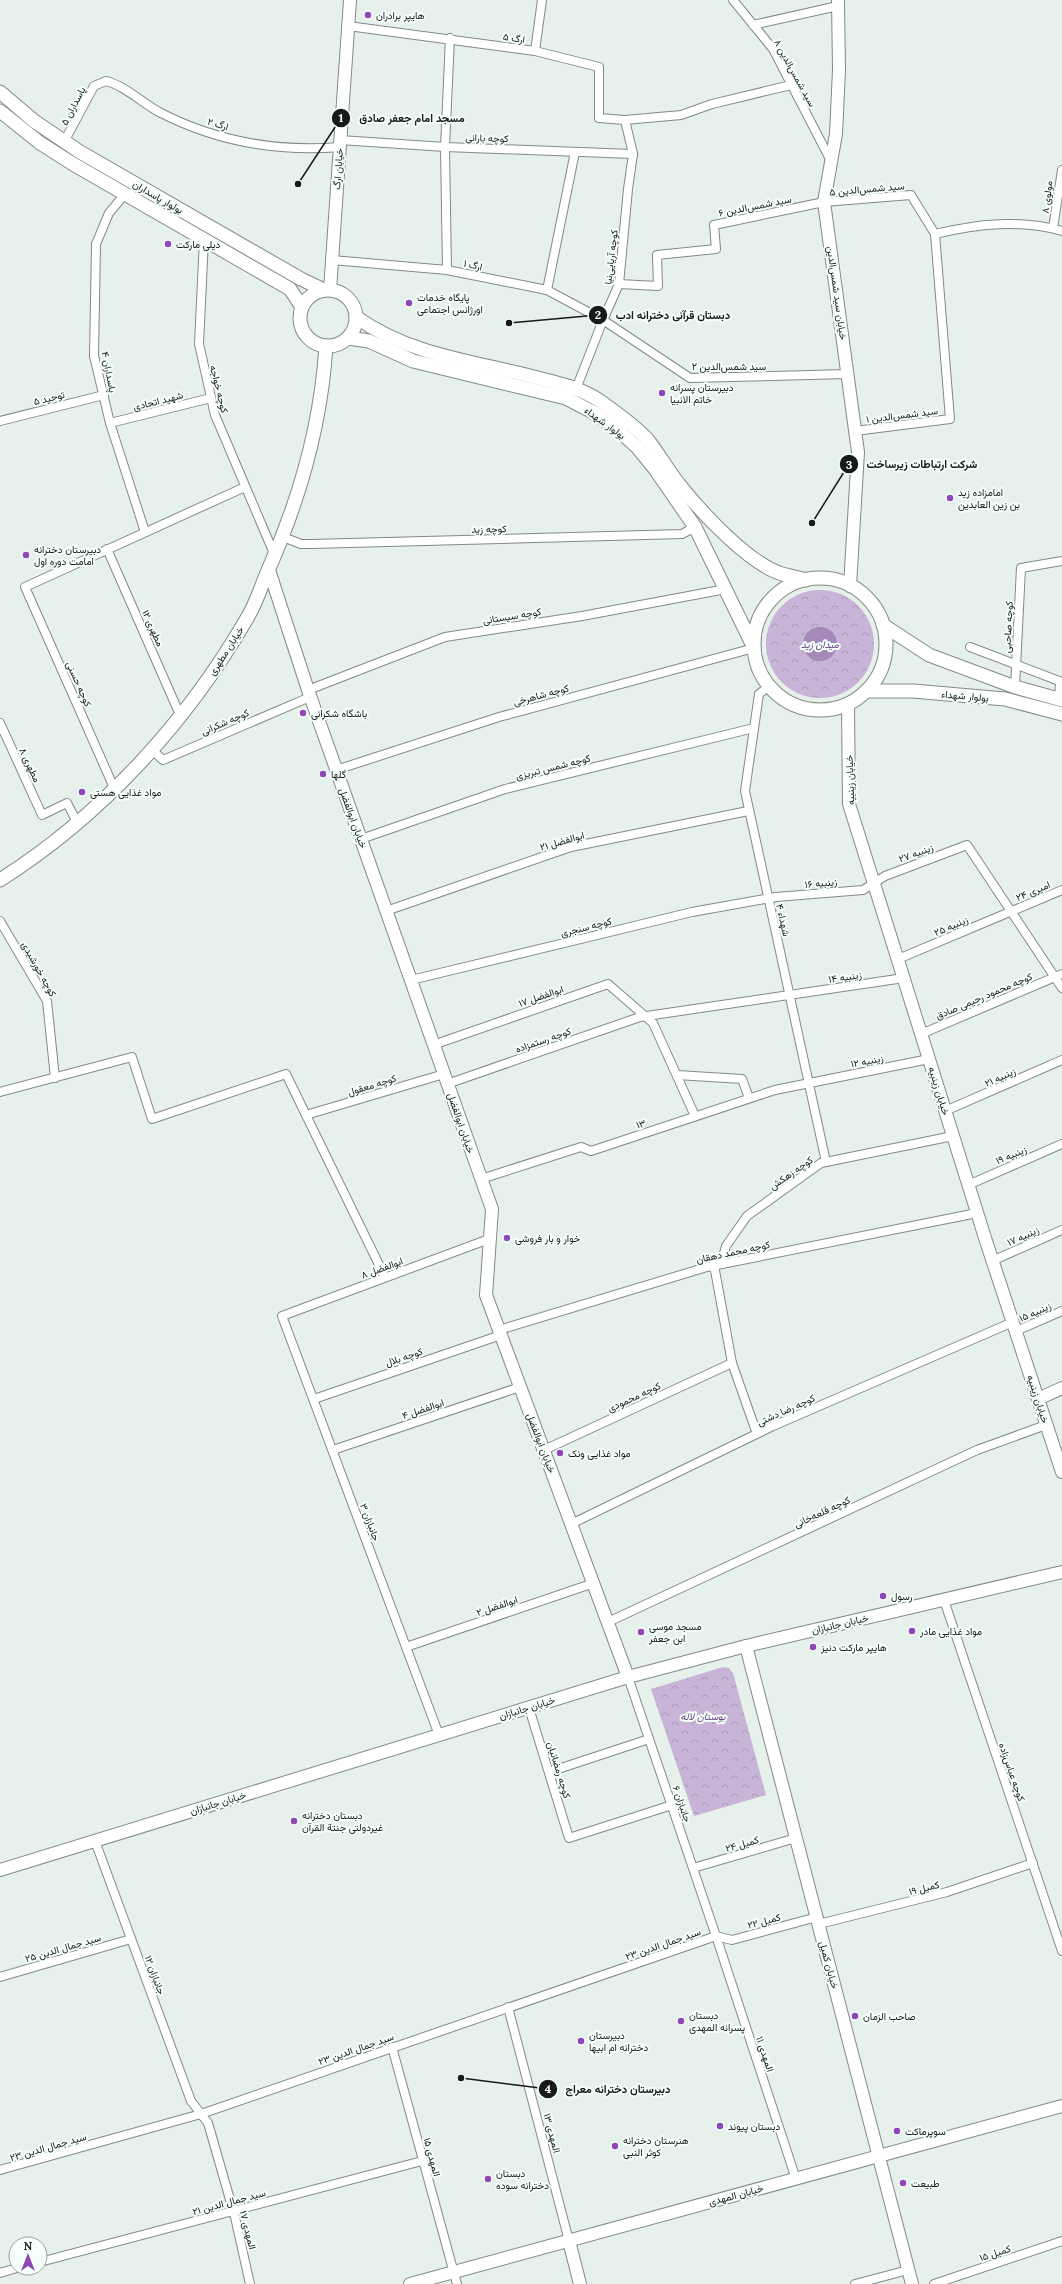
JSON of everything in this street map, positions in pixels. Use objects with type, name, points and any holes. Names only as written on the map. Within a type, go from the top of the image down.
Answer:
[{"type":"main road","name":"بولوار پاسداران","points":[[0,92],[34,121],[64,142],[301,279],[327,290]]},
{"type":"main road","name":"بولوار پاسداران","points":[[0,111],[40,142],[125,194],[290,289],[302,307]]},
{"type":"main road","points":[[327,290],[341,293],[350,301],[356,317],[354,328],[348,338],[338,344],[326,346],[310,339],[303,330],[300,319],[302,307],[308,298],[327,290]]},
{"type":"main road","name":"بولوار شهداء","points":[[356,317],[374,330],[418,349],[576,389],[598,400],[623,418],[646,438],[666,462],[682,488],[728,537],[754,559],[778,572],[806,580]]},
{"type":"main road","name":"بولوار شهداء","points":[[348,338],[369,341],[414,361],[566,398],[591,411],[615,427],[637,447],[655,469],[695,527],[754,648]]},
{"type":"main road","name":"خیابان مطهری","points":[[0,880],[35,858],[78,824],[115,790],[197,694],[247,619],[283,537],[316,427],[324,380],[326,346]]},
{"type":"main road","points":[[829,579],[850,586],[863,594],[873,605],[883,625],[886,648],[883,664],[877,678],[867,691],[848,704],[827,710],[806,709],[786,701],[769,686],[758,667],[754,648],[757,624],[767,604],[784,588],[806,580],[829,579]]},
{"type":"main road","name":"بولوار شهداء","points":[[883,625],[929,655],[1015,687],[1061,699]]},
{"type":"main road","name":"بولوار شهداء","points":[[867,691],[913,691],[1005,699],[1062,714]]},
{"type":"street","name":"خیابان ارگ","points":[[327,290],[332,260],[350,0]]},
{"type":"street","points":[[536,51],[542,0]]},
{"type":"street","name":"سید شمس‌الدین ۸","points":[[732,0],[773,49],[831,161]]},
{"type":"street","points":[[753,25],[838,3]]},
{"type":"street","name":"خیابان سید شمس‌الدین","points":[[838,3],[836,120],[824,202],[858,452],[850,586]]},
{"type":"street","name":"ارگ ۵","points":[[348,26],[450,38],[536,51],[599,67],[600,118],[625,120]]},
{"type":"street","points":[[446,270],[445,147],[450,38]]},
{"type":"street","name":"ارگ ۲","points":[[102,81],[110,82],[146,105],[177,120],[226,137],[276,147],[310,149],[340,144]]},
{"type":"street","name":"پاسداران ۵","points":[[64,142],[94,86],[102,81]]},
{"type":"street","points":[[625,120],[681,115],[712,104],[791,85]]},
{"type":"street","name":"کوچه آریایی‌نیا","points":[[576,389],[619,284],[633,154],[625,120]]},
{"type":"street","name":"کوچه بارانی","points":[[340,144],[633,154]]},
{"type":"street","points":[[547,290],[575,152]]},
{"type":"street","name":"مولوی ۸","points":[[1053,228],[1062,170]]},
{"type":"street","name":"پاسداران ۴","points":[[125,194],[109,212],[96,244],[94,356],[110,423],[145,532]]},
{"type":"street","name":"سید شمس‌الدین ۵","points":[[824,202],[911,195],[935,234]]},
{"type":"street","name":"سید شمس‌الدین ۶","points":[[619,284],[658,286],[657,255],[716,249],[714,225],[824,202]]},
{"type":"street","points":[[935,234],[964,227],[994,224],[1024,224],[1053,228],[1062,231]]},
{"type":"street","name":"سید شمس‌الدین ۱","points":[[855,431],[950,419],[935,234]]},
{"type":"street","name":"کوچه خواجه","points":[[204,239],[198,344],[215,415],[275,556]]},
{"type":"street","name":"ارگ ۱","points":[[332,260],[446,270],[547,290],[603,320]]},
{"type":"street","name":"سید شمس‌الدین ۲","points":[[603,320],[690,378],[848,374]]},
{"type":"street","name":"توحید ۵","points":[[0,421],[104,395]]},
{"type":"street","name":"شهید اتحادی","points":[[110,423],[211,398]]},
{"type":"street","points":[[107,549],[245,487]]},
{"type":"street","name":"کوچه زید","points":[[283,537],[301,544],[682,534],[695,527]]},
{"type":"street","name":"کوچه حسنی","points":[[107,549],[25,587],[115,790]]},
{"type":"street","name":"مطهری ۱۲","points":[[107,549],[180,715]]},
{"type":"street","name":"کوچه صاحبی","points":[[1015,687],[1021,568],[1062,561]]},
{"type":"street","name":"خیابان ابوالفضل","points":[[269,570],[309,693],[492,1209],[486,1295],[628,1677]]},
{"type":"street","name":"کوچه سیستانی","points":[[309,693],[445,637],[582,616],[726,589]]},
{"type":"street","points":[[970,647],[1061,682],[1061,699]]},
{"type":"street","name":"کوچه شاهرخی","points":[[336,770],[499,717],[754,648]]},
{"type":"street","name":"شهداء ۴","points":[[769,686],[759,694],[745,791],[748,811],[826,1162]]},
{"type":"street","name":"کوچه شکرانی","points":[[151,749],[163,760],[309,693]]},
{"type":"street","name":"خیابان زینبیه","points":[[848,704],[849,804],[992,1261],[1062,1472]]},
{"type":"street","name":"مطهری ۸","points":[[0,723],[42,815],[67,803],[78,824]]},
{"type":"street","name":"کوچه شمس تبریزی","points":[[361,839],[505,789],[754,728]]},
{"type":"street","name":"ابوالفضل ۲۱","points":[[386,911],[571,847],[748,811]]},
{"type":"street","name":"زینبیه ۲۷","points":[[874,883],[884,876],[967,845],[1011,911]]},
{"type":"street","name":"زینبیه ۱۶","points":[[768,900],[863,890],[874,883]]},
{"type":"street","name":"امیری ۲۴","points":[[1011,911],[1062,890]]},
{"type":"street","name":"کوچه سنجری","points":[[410,980],[692,912],[768,900]]},
{"type":"street","points":[[1011,911],[1058,975],[1062,988]]},
{"type":"street","name":"زینبیه ۲۵","points":[[898,959],[1011,911]]},
{"type":"street","name":"کوچه خورشیدی","points":[[0,921],[47,1001],[55,1078]]},
{"type":"street","name":"کوچه محمود رحیمی صادق","points":[[921,1034],[1058,975]]},
{"type":"street","name":"زینبیه ۱۴","points":[[646,1017],[904,978]]},
{"type":"street","name":"ابوالفضل ۱۷","points":[[433,1044],[608,984],[646,1017]]},
{"type":"street","points":[[646,1017],[653,1023],[695,1116]]},
{"type":"street","name":"کوچه رستمزاده","points":[[446,1079],[646,1017]]},
{"type":"street","points":[[0,1092],[132,1057],[152,1119],[286,1074],[385,1278]]},
{"type":"street","name":"زینبیه ۱۲","points":[[809,1082],[929,1059]]},
{"type":"street","name":"زینبیه ۲۱","points":[[945,1111],[1062,1060]]},
{"type":"street","points":[[677,1075],[742,1079],[750,1098]]},
{"type":"street","name":"کوچه معقول","points":[[306,1115],[446,1079]]},
{"type":"street","name":"۱۳","points":[[481,1179],[581,1147],[591,1151],[775,1090],[809,1082]]},
{"type":"street","name":"کوچه زهکش","points":[[717,1265],[726,1246],[747,1216],[826,1162],[953,1136]]},
{"type":"street","name":"زینبیه ۱۹","points":[[968,1185],[1062,1144]]},
{"type":"street","name":"کوچه محمد دهقان","points":[[500,1333],[717,1265],[977,1213]]},
{"type":"street","name":"زینبیه ۱۷","points":[[992,1261],[1062,1230]]},
{"type":"street","name":"ابوالفضل ۸","points":[[282,1316],[489,1239]]},
{"type":"street","points":[[717,1265],[732,1363],[757,1434]]},
{"type":"street","name":"زینبیه ۱۵","points":[[1014,1327],[1062,1311]]},
{"type":"street","name":"جانبازان ۳","points":[[282,1316],[439,1735]]},
{"type":"street","name":"کوچه رضا دشتی","points":[[571,1524],[757,1434],[1014,1327]]},
{"type":"street","name":"کوچه بلال","points":[[314,1398],[500,1333]]},
{"type":"street","name":"کوچه محمودی","points":[[544,1450],[732,1363]]},
{"type":"street","name":"ابوالفضل ۴","points":[[333,1450],[520,1387]]},
{"type":"street","points":[[1038,1398],[1062,1388]]},
{"type":"street","name":"کوچه قلعه‌خانی","points":[[608,1622],[977,1450],[1046,1425]]},
{"type":"street","name":"خیابان جانبازان","points":[[0,1870],[628,1677],[746,1646],[1062,1572]]},
{"type":"street","name":"ابوالفضل ۲","points":[[406,1647],[594,1583]]},
{"type":"street","name":"کوچه عباس‌زاده","points":[[944,1600],[1062,1951]]},
{"type":"street","name":"خیابان کمیل","points":[[746,1646],[912,2284]]},
{"type":"street","name":"جانبازان ۶","points":[[628,1677],[716,1936]]},
{"type":"street","name":"کوچه رمضانیان","points":[[529,1708],[569,1838],[672,1805]]},
{"type":"street","points":[[549,1772],[649,1740]]},
{"type":"street","name":"کمیل ۲۴","points":[[693,1868],[796,1838]]},
{"type":"street","name":"جانبازان ۱۲","points":[[95,1841],[191,2101],[202,2114]]},
{"type":"street","name":"کمیل ۱۹","points":[[818,1921],[947,1892],[1033,1864]]},
{"type":"street","name":"کمیل ۲۲","points":[[716,1936],[732,1940],[818,1921]]},
{"type":"street","name":"سید جمال الدین ۲۳","points":[[0,2170],[202,2114],[716,1936]]},
{"type":"street","name":"المهدی ۱۱","points":[[716,1936],[796,2179]]},
{"type":"street","name":"سید جمال الدین ۲۵","points":[[0,1977],[131,1939]]},
{"type":"street","name":"المهدی ۱۳","points":[[508,2007],[569,2241]]},
{"type":"street","name":"المهدی ۱۵","points":[[392,2047],[455,2278]]},
{"type":"street","name":"خیابان المهدی","points":[[410,2284],[455,2278],[569,2241],[1062,2106]]},
{"type":"street","name":"المهدی ۱۷","points":[[202,2114],[208,2122],[250,2284]]},
{"type":"street","name":"سید جمال الدین ۲۱","points":[[48,2260],[422,2161]]},
{"type":"street","points":[[569,2241],[580,2284]]},
{"type":"street","name":"کمیل ۱۵","points":[[934,2284],[1062,2241]]},
{"type":"street","points":[[855,2284],[908,2270]]},
{"type":"green space","name":"میدان زید","points":[[820,590],[841,594],[858,606],[870,623],[874,644],[870,665],[858,682],[841,694],[820,698],[799,694],[782,682],[770,665],[766,644],[770,623],[782,606],[799,594]]},
{"type":"green space","name":"بوستان لاله","points":[[723,1667],[729,1668],[733,1673],[766,1795],[694,1816],[651,1689]]},
{"type":"shaded area","points":[[817,627],[823,627],[827,628],[834,634],[837,644],[836,651],[830,658],[823,661],[817,661],[813,660],[806,654],[803,647],[803,641],[804,637],[810,630]]},
{"type":"place","name":"هایپر برادران","points":[[368,15]]},
{"type":"place","name":"مسجد امام جعفر صادق","points":[[298,184]]},
{"type":"place","name":"دیلی مارکت","points":[[168,244]]},
{"type":"place","name":"پایگاه خدمات اورژانس اجتماعی","points":[[409,303]]},
{"type":"place","name":"دبستان قرآنی دخترانه ادب","points":[[509,323]]},
{"type":"place","name":"دبیرستان پسرانه خاتم الانبیا","points":[[662,393]]},
{"type":"place","name":"امامزاده زید بن زین العابدین","points":[[950,498]]},
{"type":"place","name":"شرکت ارتباطات زیرساخت","points":[[812,523]]},
{"type":"place","name":"دبیرستان دخترانه امامت دوره اول","points":[[26,555]]},
{"type":"place","name":"باشگاه شکرانی","points":[[303,713]]},
{"type":"place","name":"گلها","points":[[323,774]]},
{"type":"place","name":"مواد غذایی هستی","points":[[82,792]]},
{"type":"place","name":"خوار و بار فروشی","points":[[507,1238]]},
{"type":"place","name":"مواد غذایی ونک","points":[[560,1453]]},
{"type":"place","name":"رسول","points":[[883,1596]]},
{"type":"place","name":"مواد غذایی مادر","points":[[912,1631]]},
{"type":"place","name":"مسجد موسی ابن جعفر","points":[[641,1632]]},
{"type":"place","name":"هایپر مارکت دنیز","points":[[813,1647]]},
{"type":"place","name":"دبستان دخترانه غیردولتی جنتة القرآن","points":[[294,1821]]},
{"type":"place","name":"صاحب الزمان","points":[[855,2016]]},
{"type":"place","name":"دبستان پسرانه المهدی","points":[[681,2021]]},
{"type":"place","name":"دبیرستان دخترانه ام ابیها","points":[[581,2041]]},
{"type":"place","name":"دبیرستان دخترانه معراج","points":[[461,2078]]},
{"type":"place","name":"دبستان پیوند","points":[[720,2126]]},
{"type":"place","name":"سوپرماکت","points":[[897,2131]]},
{"type":"place","name":"هنرستان دخترانه کوثر النبی","points":[[615,2146]]},
{"type":"place","name":"دبستان دخترانه سوده","points":[[488,2179]]},
{"type":"place","name":"طبیعت","points":[[903,2183]]}]
